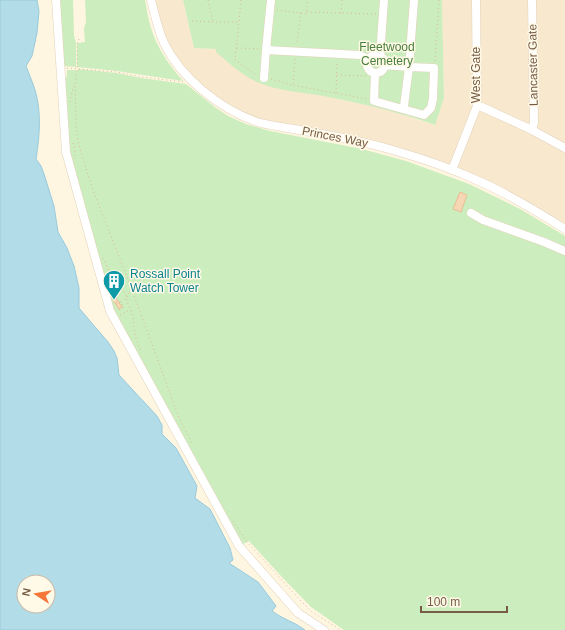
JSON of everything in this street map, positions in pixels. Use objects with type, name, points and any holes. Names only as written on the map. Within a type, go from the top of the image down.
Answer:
[{"type":"street","points":[[56,0],[66,152],[110,311],[238,546],[298,613],[324,630]]},
{"type":"street","name":"Princes Way","points":[[151,0],[164,43],[175,62],[202,89],[241,116],[258,122],[370,144],[452,170],[480,181],[527,206],[565,229]]},
{"type":"street","points":[[264,78],[271,0]]},
{"type":"street","points":[[380,56],[384,0]]},
{"type":"street","points":[[401,108],[404,106],[409,67],[414,0]]},
{"type":"street","name":"West Gate","points":[[452,170],[477,106],[476,0]]},
{"type":"street","name":"Lancaster Gate","points":[[532,0],[534,122],[532,130]]},
{"type":"street","points":[[266,50],[360,55],[368,59]]},
{"type":"street","points":[[375,55],[384,59],[385,65],[381,71],[375,74],[370,71],[367,64],[368,59],[375,55]]},
{"type":"street","points":[[375,74],[374,101],[424,115],[431,108],[433,99],[434,68],[385,65]]},
{"type":"street","points":[[477,106],[532,130],[565,148]]},
{"type":"street","points":[[471,213],[483,220],[565,251]]},
{"type":"path","points":[[208,0],[213,22]]},
{"type":"path","points":[[241,0],[235,60],[258,76],[264,78],[374,101]]},
{"type":"path","points":[[307,12],[308,0]]},
{"type":"path","points":[[341,13],[342,0]]},
{"type":"path","points":[[434,68],[440,0]]},
{"type":"path","points":[[270,9],[306,14],[307,12],[377,14]]},
{"type":"path","points":[[292,85],[301,13]]},
{"type":"path","points":[[192,21],[238,22]]},
{"type":"path","points":[[79,39],[77,43],[75,86],[76,122],[79,146],[93,190],[179,418],[189,437],[193,449],[189,443]]},
{"type":"path","points":[[236,48],[266,50]]},
{"type":"path","points":[[336,93],[337,54]]},
{"type":"path","points":[[60,68],[117,72],[142,77],[184,82],[189,77]]},
{"type":"path","points":[[336,75],[375,74]]},
{"type":"path","points":[[70,105],[70,98],[75,86]]},
{"type":"path","points":[[72,141],[75,149],[75,160]]},
{"type":"path","points":[[101,253],[111,274],[124,290],[127,297],[141,355]]},
{"type":"path","points":[[114,305],[127,297],[132,290]]},
{"type":"path","points":[[116,313],[115,312],[124,307],[120,302]]},
{"type":"path","points":[[118,316],[131,310]]},
{"type":"path","points":[[233,520],[248,543],[302,602],[312,612],[341,630]]},
{"type":"shaded area","points":[[151,0],[183,0],[194,48],[216,49],[259,83],[281,89],[310,93],[372,106],[434,125],[444,98],[442,0],[565,0],[565,229],[527,206],[427,161],[258,122],[226,107],[175,62]]},
{"type":"green space","points":[[58,0],[73,0],[76,67],[63,66]]},
{"type":"green space","points":[[85,0],[145,0],[150,25],[160,49],[183,81],[117,71],[77,67],[77,43],[85,42]]},
{"type":"green space","name":"Fleetwood Cemetery","points":[[183,0],[442,0],[444,98],[435,125],[365,105],[281,89],[257,82],[246,76],[216,52],[216,49],[194,48]]},
{"type":"green space","points":[[78,69],[117,73],[186,84],[228,116],[246,124],[270,131],[362,149],[406,161],[469,184],[520,209],[565,236],[565,630],[344,630],[311,607],[249,541],[239,546],[110,311],[69,152],[63,78],[67,77],[67,70],[77,71]]},
{"type":"water","points":[[0,0],[37,0],[39,11],[37,33],[32,56],[26,66],[38,102],[39,131],[36,159],[41,166],[54,206],[58,232],[67,248],[74,266],[79,288],[79,308],[114,351],[117,358],[119,375],[157,416],[162,425],[162,434],[176,448],[197,486],[195,498],[210,509],[230,548],[233,560],[229,563],[258,582],[276,606],[272,611],[305,630],[0,630]]},
{"type":"building","points":[[460,192],[467,195],[461,212],[453,209]]},
{"type":"building","points":[[113,294],[122,307],[119,309],[111,295]]},
{"type":"place","name":"Rossall Point Watch Tower","points":[[114,300]]}]
